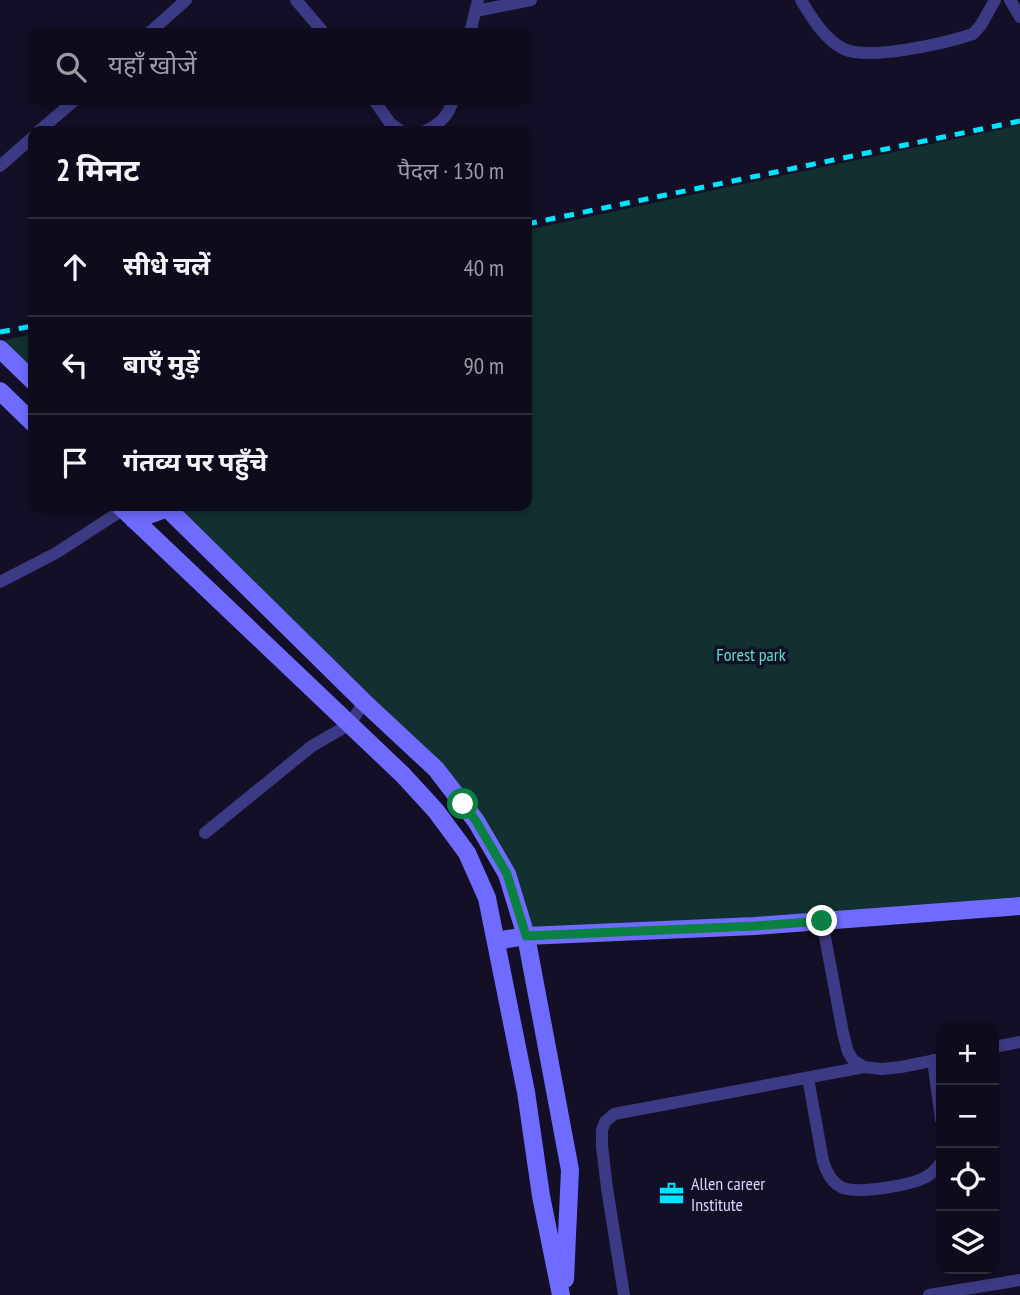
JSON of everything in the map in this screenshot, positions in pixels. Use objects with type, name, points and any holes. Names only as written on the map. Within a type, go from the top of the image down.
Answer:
[{"type":"main road","points":[[0,349],[28,376]]},
{"type":"main road","points":[[0,391],[28,418]]},
{"type":"main road","points":[[170,511],[436,769],[476,821],[507,874],[526,936],[570,1170],[563,1295]]},
{"type":"main road","points":[[126,512],[403,775],[436,811],[467,853],[487,898],[526,1092],[541,1196],[563,1295]]},
{"type":"main road","points":[[496,941],[526,936],[741,926],[1020,906]]},
{"type":"lane","points":[[155,28],[186,0]]},
{"type":"lane","points":[[296,0],[320,28]]},
{"type":"lane","points":[[471,28],[477,5],[531,0]]},
{"type":"lane","points":[[801,0],[824,33],[842,48],[853,52],[897,52],[973,34],[995,0]]},
{"type":"lane","points":[[1010,0],[1020,17]]},
{"type":"lane","points":[[45,126],[69,105]]},
{"type":"lane","points":[[377,105],[394,126]]},
{"type":"lane","points":[[436,126],[450,111],[452,105]]},
{"type":"lane","points":[[0,166],[28,141]]},
{"type":"lane","points":[[0,582],[126,512]]},
{"type":"lane","points":[[205,833],[312,746],[350,724],[364,702]]},
{"type":"lane","points":[[822,921],[848,1052],[853,1060],[864,1067]]},
{"type":"lane","points":[[999,1046],[1020,1042]]},
{"type":"lane","points":[[624,1295],[601,1146],[601,1130],[614,1114],[864,1067],[882,1069],[936,1060]]},
{"type":"lane","points":[[808,1078],[823,1161],[827,1173],[839,1186],[850,1191],[914,1183],[936,1170]]},
{"type":"lane","points":[[929,1295],[1020,1280]]},
{"type":"green space","name":"Forest park","points":[[1020,125],[1020,909],[526,936],[491,830],[167,511],[532,511],[532,229]]},
{"type":"green space","points":[[28,335],[28,375],[0,341]]},
{"type":"railway","points":[[532,223],[1020,121]]},
{"type":"railway","points":[[0,332],[28,327]]},
{"type":"place","name":"Allen career Institute","points":[[671,1193]]},
{"type":"route","points":[[463,804],[507,874],[526,936],[822,921]]}]
